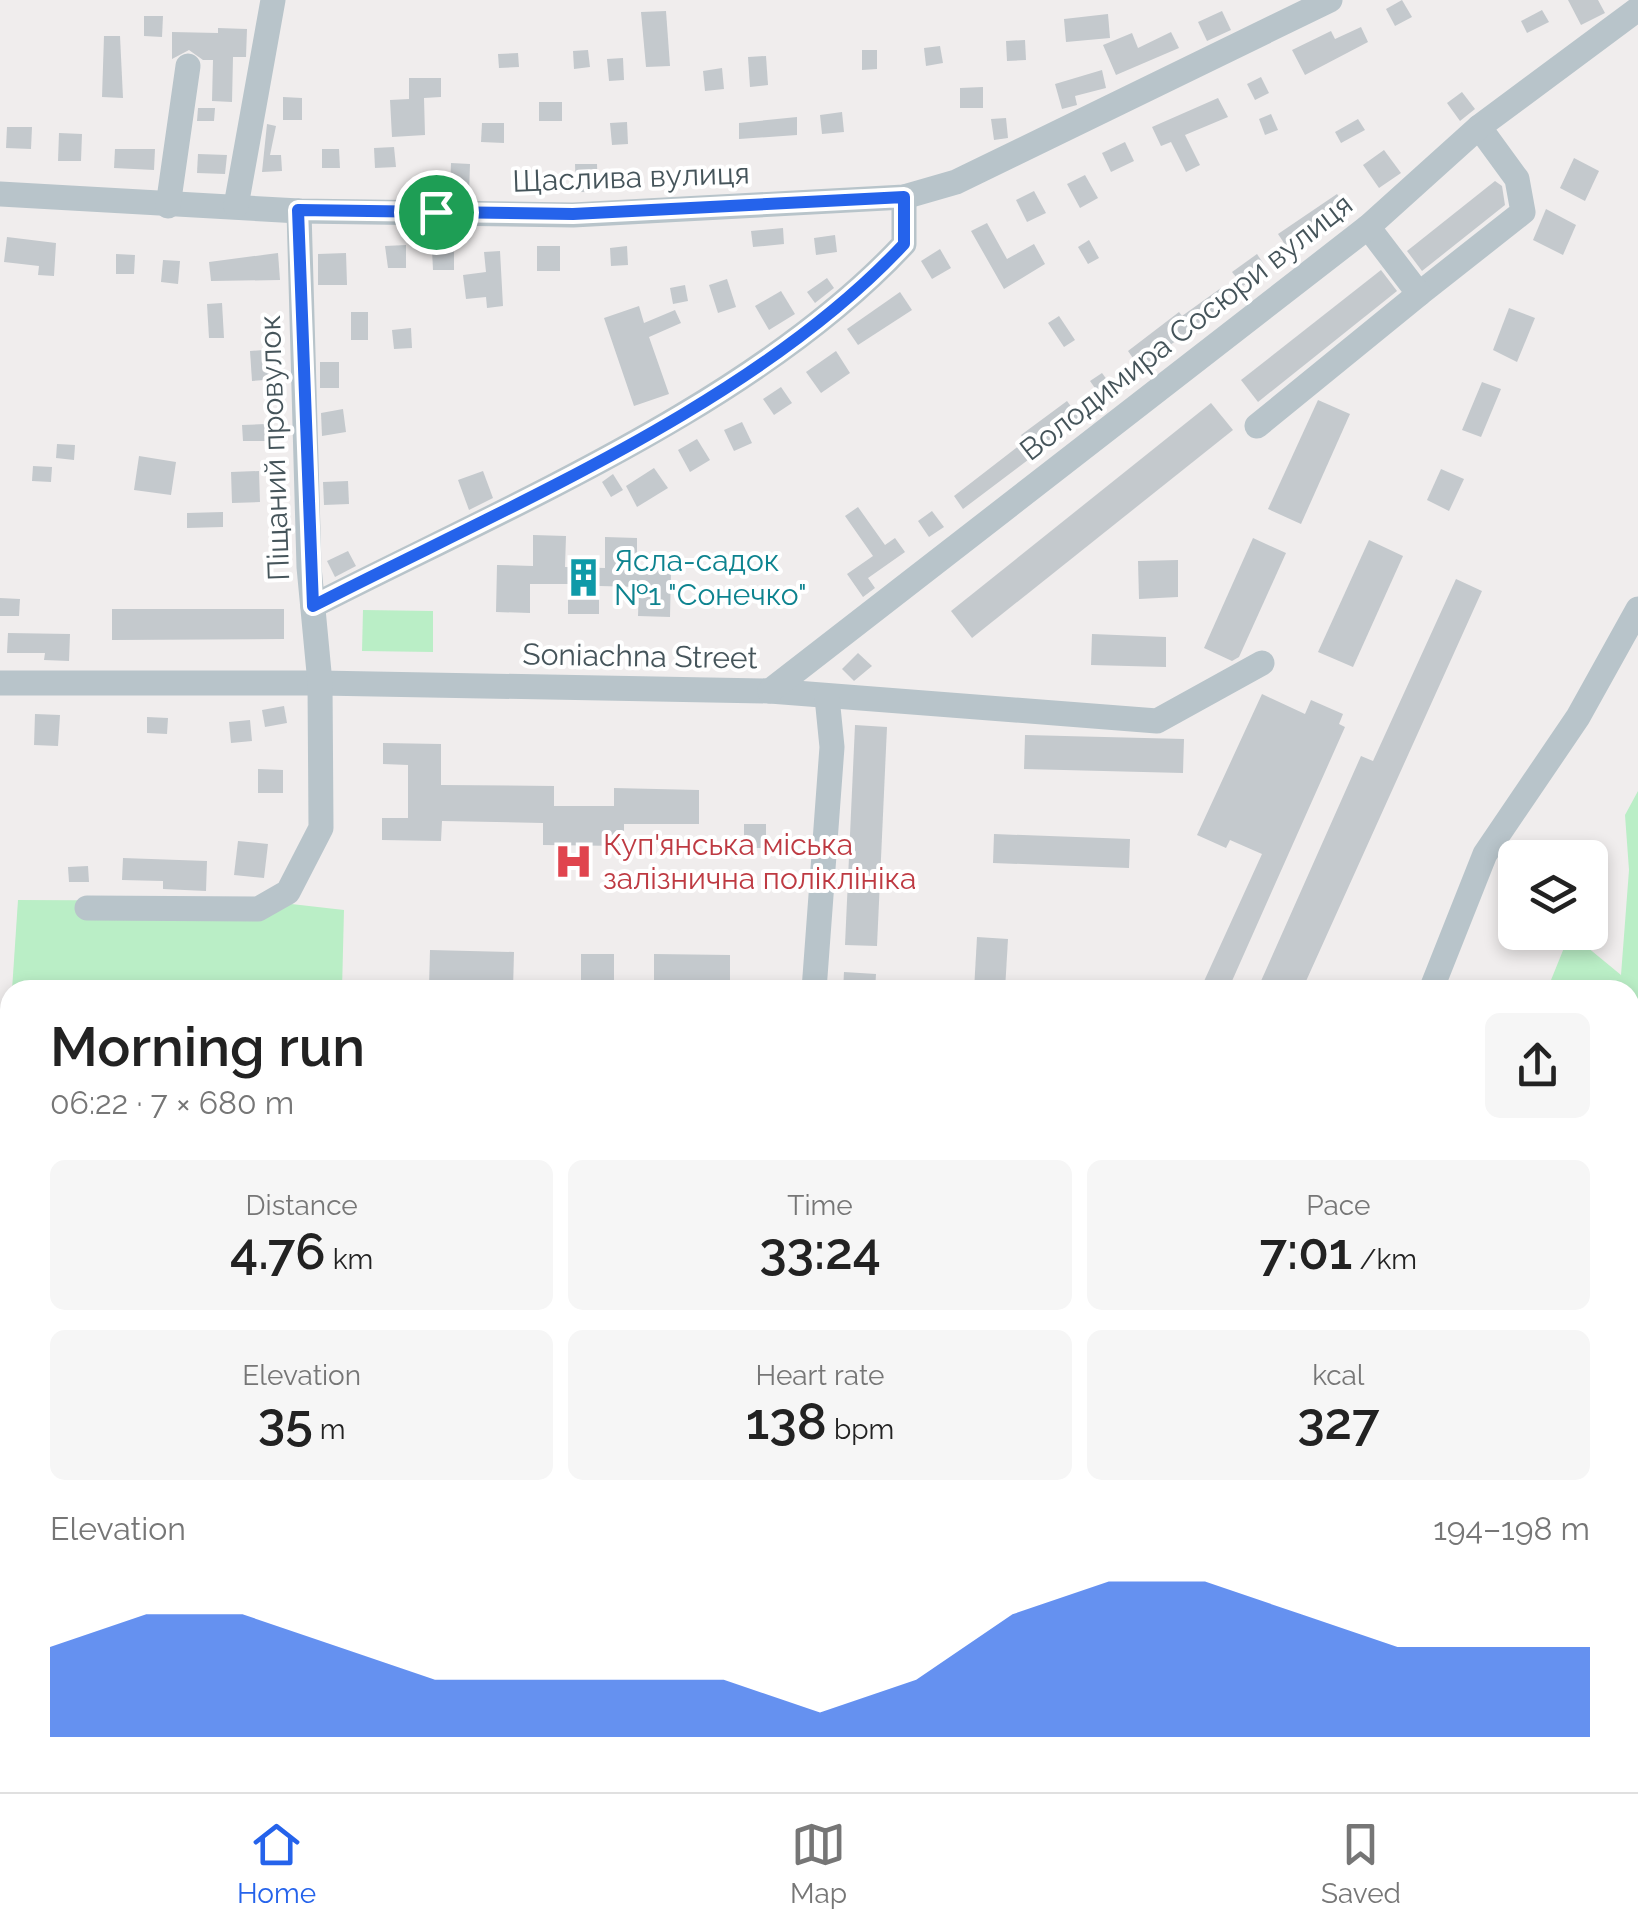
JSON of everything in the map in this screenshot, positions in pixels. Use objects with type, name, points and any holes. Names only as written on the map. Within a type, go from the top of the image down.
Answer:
[{"type":"street","points":[[236,206],[273,0]]},
{"type":"street","name":"Щаслива вулиця","points":[[0,194],[168,206],[573,214],[904,197],[956,182],[1330,0]]},
{"type":"street","name":"Володимира Сосюри вулиця","points":[[770,691],[1368,228],[1479,128],[1638,8]]},
{"type":"street","points":[[168,206],[188,66]]},
{"type":"street","points":[[1257,426],[1523,212],[1517,179],[1479,128]]},
{"type":"street","points":[[313,606],[675,421],[859,293],[904,244],[904,197]]},
{"type":"street","name":"Піщаний провулок","points":[[87,908],[258,909],[288,892],[320,828],[320,683],[313,606],[298,210]]},
{"type":"street","points":[[1368,228],[1419,294]]},
{"type":"street","points":[[1435,980],[1485,854],[1578,717],[1638,610]]},
{"type":"street","name":"Soniachna Street","points":[[0,683],[320,683],[770,691],[1157,721],[1262,663]]},
{"type":"street","points":[[815,980],[832,747],[827,697]]},
{"type":"green space","points":[[363,610],[433,611],[433,652],[362,651]]},
{"type":"green space","points":[[1638,791],[1638,980],[1551,980],[1563,950],[1591,950],[1621,975],[1629,870],[1625,815]]},
{"type":"green space","points":[[18,900],[265,901],[344,910],[342,980],[13,980]]},
{"type":"building","points":[[1402,0],[1412,17],[1395,26],[1386,9]]},
{"type":"building","points":[[1568,0],[1598,0],[1605,13],[1581,25]]},
{"type":"building","points":[[1542,10],[1549,22],[1527,33],[1521,21]]},
{"type":"building","points":[[666,11],[670,66],[646,67],[641,12]]},
{"type":"building","points":[[1222,11],[1231,30],[1207,41],[1198,22]]},
{"type":"building","points":[[1108,14],[1110,38],[1066,42],[1064,19]]},
{"type":"building","points":[[144,16],[163,16],[162,37],[144,36]]},
{"type":"building","points":[[1361,27],[1368,42],[1305,75],[1292,50],[1331,31],[1335,39]]},
{"type":"building","points":[[218,28],[247,29],[246,57],[233,57],[232,102],[212,101],[213,60],[203,60],[189,50],[172,59],[172,32],[218,33]]},
{"type":"building","points":[[1171,32],[1179,48],[1116,75],[1103,45],[1132,33],[1138,48]]},
{"type":"building","points":[[104,36],[120,36],[123,98],[102,97]]},
{"type":"building","points":[[1025,40],[1026,60],[1007,61],[1006,41]]},
{"type":"building","points":[[940,46],[943,63],[926,66],[924,48]]},
{"type":"building","points":[[588,50],[590,67],[574,69],[573,51]]},
{"type":"building","points":[[862,50],[877,50],[877,69],[862,70]]},
{"type":"building","points":[[518,53],[519,67],[499,68],[498,54]]},
{"type":"building","points":[[766,56],[768,85],[750,87],[748,57]]},
{"type":"building","points":[[623,58],[624,80],[609,81],[607,59]]},
{"type":"building","points":[[722,68],[724,89],[705,91],[703,71]]},
{"type":"building","points":[[1102,70],[1106,88],[1075,96],[1077,105],[1062,109],[1055,84]]},
{"type":"building","points":[[1261,77],[1269,93],[1255,100],[1247,84]]},
{"type":"building","points":[[409,78],[441,78],[441,97],[424,98],[425,135],[392,137],[390,100],[409,99]]},
{"type":"building","points":[[983,87],[983,108],[960,108],[960,88]]},
{"type":"building","points":[[1462,92],[1475,109],[1460,121],[1447,103]]},
{"type":"building","points":[[283,97],[302,98],[302,120],[283,120]]},
{"type":"building","points":[[1218,98],[1228,117],[1185,135],[1200,165],[1186,172],[1171,142],[1161,146],[1152,127]]},
{"type":"building","points":[[539,102],[562,102],[562,121],[539,121]]},
{"type":"building","points":[[198,108],[215,108],[214,121],[197,121]]},
{"type":"building","points":[[842,112],[844,132],[822,134],[820,115]]},
{"type":"building","points":[[1271,114],[1278,130],[1265,135],[1259,119]]},
{"type":"building","points":[[797,117],[797,135],[739,139],[739,123]]},
{"type":"building","points":[[1006,118],[1008,138],[994,140],[991,119]]},
{"type":"building","points":[[1358,119],[1365,130],[1341,143],[1335,132]]},
{"type":"building","points":[[627,122],[628,144],[612,145],[610,123]]},
{"type":"building","points":[[482,123],[504,123],[504,143],[481,142]]},
{"type":"building","points":[[267,124],[276,126],[270,155],[281,155],[282,171],[262,172]]},
{"type":"building","points":[[7,127],[32,127],[31,149],[6,148]]},
{"type":"building","points":[[59,133],[82,134],[81,161],[58,161]]},
{"type":"building","points":[[1125,142],[1134,161],[1111,172],[1102,153]]},
{"type":"building","points":[[394,147],[396,167],[375,168],[374,148]]},
{"type":"building","points":[[115,149],[155,149],[154,170],[114,168]]},
{"type":"building","points":[[322,149],[339,149],[340,168],[322,168]]},
{"type":"building","points":[[1384,150],[1401,173],[1379,188],[1363,165]]},
{"type":"building","points":[[198,154],[227,155],[225,174],[197,173]]},
{"type":"building","points":[[1574,158],[1599,171],[1585,201],[1560,188]]},
{"type":"building","points":[[451,163],[470,164],[469,195],[450,194]]},
{"type":"building","points":[[575,164],[597,164],[598,192],[576,192]]},
{"type":"building","points":[[1085,175],[1098,198],[1080,208],[1067,184]]},
{"type":"building","points":[[1495,181],[1502,186],[1505,205],[1422,271],[1407,251]]},
{"type":"building","points":[[1034,191],[1046,213],[1027,222],[1016,200]]},
{"type":"building","points":[[1337,194],[1348,210],[1290,252],[1278,234]]},
{"type":"building","points":[[1546,209],[1576,225],[1563,255],[1533,240]]},
{"type":"building","points":[[987,223],[1007,259],[1034,244],[1045,264],[1004,289],[971,231]]},
{"type":"building","points":[[783,228],[784,244],[753,247],[751,231]]},
{"type":"building","points":[[835,235],[837,252],[816,255],[814,238]]},
{"type":"building","points":[[7,237],[56,243],[54,276],[38,275],[39,266],[4,262]]},
{"type":"building","points":[[1089,240],[1099,258],[1088,264],[1078,247]]},
{"type":"building","points":[[406,245],[406,268],[388,268],[385,246]]},
{"type":"building","points":[[537,246],[560,246],[560,271],[537,271]]},
{"type":"building","points":[[627,246],[628,265],[611,266],[610,248]]},
{"type":"building","points":[[940,249],[951,268],[932,279],[921,261]]},
{"type":"building","points":[[432,250],[454,250],[454,270],[433,270]]},
{"type":"building","points":[[500,251],[503,306],[487,308],[486,297],[466,299],[463,275],[486,272],[484,252]]},
{"type":"building","points":[[278,253],[280,280],[211,281],[209,262]]},
{"type":"building","points":[[346,253],[347,285],[318,285],[318,254]]},
{"type":"building","points":[[116,254],[135,255],[134,274],[116,274]]},
{"type":"building","points":[[1257,254],[1267,269],[1243,286],[1232,272]]},
{"type":"building","points":[[163,260],[180,261],[178,284],[161,282]]},
{"type":"building","points":[[1381,270],[1397,291],[1258,402],[1241,380]]},
{"type":"building","points":[[827,278],[834,288],[815,303],[807,292]]},
{"type":"building","points":[[727,279],[736,307],[718,313],[709,285]]},
{"type":"building","points":[[685,285],[688,301],[673,304],[670,288]]},
{"type":"building","points":[[1221,288],[1231,303],[1157,354],[1162,361],[1144,374],[1128,351],[1179,312],[1182,316]]},
{"type":"building","points":[[781,291],[795,314],[769,330],[755,306]]},
{"type":"building","points":[[900,292],[912,310],[858,345],[847,329]]},
{"type":"building","points":[[222,303],[224,338],[209,338],[207,304]]},
{"type":"building","points":[[639,306],[644,323],[675,310],[681,323],[649,337],[669,394],[634,406],[604,318]]},
{"type":"building","points":[[1509,308],[1535,318],[1517,362],[1493,350]]},
{"type":"building","points":[[351,312],[368,312],[368,340],[351,340]]},
{"type":"building","points":[[1059,316],[1075,340],[1064,347],[1048,323]]},
{"type":"building","points":[[411,328],[412,348],[394,349],[392,330]]},
{"type":"building","points":[[277,349],[278,379],[252,381],[250,351]]},
{"type":"building","points":[[836,351],[850,373],[821,393],[806,372]]},
{"type":"building","points":[[320,362],[339,362],[339,388],[320,388]]},
{"type":"building","points":[[1102,373],[1116,392],[1104,401],[1090,381]]},
{"type":"building","points":[[1482,382],[1501,389],[1481,437],[1462,430]]},
{"type":"building","points":[[781,387],[792,403],[774,415],[763,399]]},
{"type":"building","points":[[1318,400],[1350,414],[1301,524],[1268,509]]},
{"type":"building","points":[[1067,401],[1081,420],[963,509],[954,496],[1025,441],[1021,435]]},
{"type":"building","points":[[1211,403],[1233,430],[972,638],[951,611]]},
{"type":"building","points":[[343,409],[346,432],[322,436],[321,413]]},
{"type":"building","points":[[742,422],[752,443],[734,451],[724,430]]},
{"type":"building","points":[[265,424],[266,441],[243,441],[242,425]]},
{"type":"building","points":[[697,439],[710,460],[690,472],[678,450]]},
{"type":"building","points":[[57,444],[75,445],[74,460],[56,458]]},
{"type":"building","points":[[139,456],[176,462],[171,495],[134,490]]},
{"type":"building","points":[[33,466],[52,467],[51,482],[32,481]]},
{"type":"building","points":[[654,468],[668,488],[637,507],[626,486]]},
{"type":"building","points":[[1441,469],[1464,479],[1449,511],[1427,500]]},
{"type":"building","points":[[259,471],[260,502],[232,503],[231,472]]},
{"type":"building","points":[[483,471],[493,498],[469,510],[458,480]]},
{"type":"building","points":[[613,474],[623,490],[611,497],[602,482]]},
{"type":"building","points":[[348,481],[349,504],[324,505],[323,482]]},
{"type":"building","points":[[858,507],[885,545],[895,538],[905,552],[868,578],[875,588],[863,597],[847,574],[873,556],[845,516]]},
{"type":"building","points":[[932,511],[944,527],[929,537],[918,521]]},
{"type":"building","points":[[223,512],[223,527],[187,528],[187,513]]},
{"type":"building","name":"Ясла-садок №1 \"Сонечко\"","points":[[533,535],[566,536],[565,567],[605,568],[605,537],[637,538],[637,570],[671,570],[670,617],[638,616],[639,587],[599,586],[599,614],[568,614],[568,584],[530,584],[530,613],[496,612],[497,565],[533,566]]},
{"type":"building","points":[[1253,538],[1286,553],[1239,657],[1232,661],[1204,648]]},
{"type":"building","points":[[1369,540],[1403,556],[1353,667],[1318,652]]},
{"type":"building","points":[[348,551],[356,566],[335,577],[327,561]]},
{"type":"building","points":[[1178,560],[1178,597],[1139,599],[1138,561]]},
{"type":"building","points":[[1456,579],[1482,591],[1307,980],[1261,980],[1361,756],[1373,761]]},
{"type":"building","points":[[0,598],[20,599],[19,616],[0,616]]},
{"type":"building","points":[[112,609],[284,609],[284,639],[112,640]]},
{"type":"building","points":[[8,633],[70,634],[69,661],[44,660],[45,653],[7,653]]},
{"type":"building","points":[[1092,634],[1166,637],[1166,667],[1091,665]]},
{"type":"building","points":[[858,653],[872,666],[854,681],[842,669]]},
{"type":"building","points":[[1262,694],[1305,714],[1311,700],[1343,714],[1339,724],[1345,727],[1232,980],[1205,980],[1262,854],[1230,840],[1226,848],[1197,835]]},
{"type":"building","points":[[284,706],[287,723],[265,727],[262,710]]},
{"type":"building","points":[[35,714],[60,715],[58,746],[34,745]]},
{"type":"building","points":[[147,717],[168,718],[167,734],[147,733]]},
{"type":"building","points":[[250,720],[252,741],[231,743],[229,722]]},
{"type":"building","points":[[855,725],[887,727],[877,946],[845,945]]},
{"type":"building","points":[[1025,735],[1184,739],[1183,773],[1024,769]]},
{"type":"building","points":[[383,743],[441,744],[441,785],[554,786],[554,806],[614,806],[614,788],[699,790],[699,824],[624,824],[624,846],[543,845],[543,823],[442,821],[441,841],[382,840],[382,818],[408,818],[408,765],[383,764]]},
{"type":"building","points":[[258,769],[283,770],[283,793],[258,793]]},
{"type":"building","points":[[744,824],[766,824],[766,848],[744,848]]},
{"type":"building","points":[[994,834],[1130,839],[1129,868],[993,863]]},
{"type":"building","points":[[238,841],[268,844],[264,878],[234,875]]},
{"type":"building","points":[[123,858],[207,861],[206,891],[163,889],[163,881],[122,880]]},
{"type":"building","points":[[88,866],[89,882],[69,882],[68,867]]},
{"type":"building","points":[[977,937],[1008,939],[1006,980],[975,980]]},
{"type":"building","points":[[430,950],[514,952],[513,980],[429,980]]},
{"type":"building","points":[[581,954],[614,954],[614,980],[581,980]]},
{"type":"building","points":[[654,954],[730,955],[730,980],[654,980]]},
{"type":"building","points":[[844,972],[876,974],[876,980],[844,980]]},
{"type":"place","name":"Ясла-садок №1 \"Сонечко\"","points":[[584,577]]},
{"type":"place","name":"Куп'янська міська залізнична поліклініка","points":[[573,861]]},
{"type":"route","points":[[904,197],[904,244],[859,293],[675,421],[313,606],[304,460],[298,210],[436,212],[573,214],[904,197]]}]
